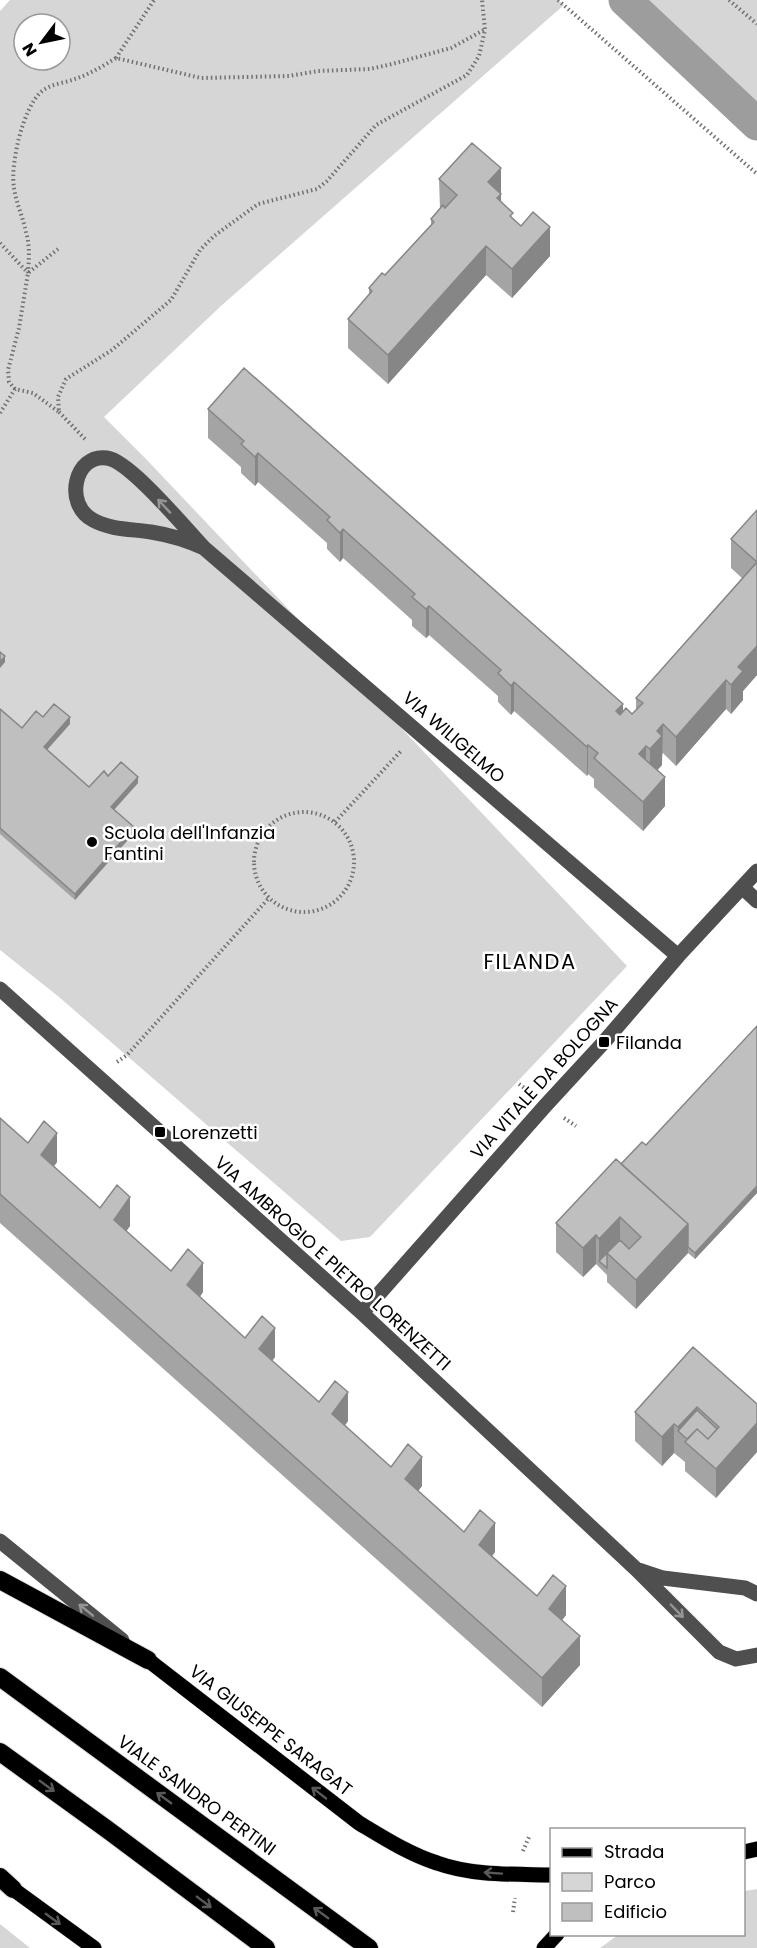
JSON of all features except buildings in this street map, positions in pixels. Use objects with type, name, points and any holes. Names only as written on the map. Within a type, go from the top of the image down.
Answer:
[{"type":"highway","points":[[0,1580],[148,1660]]},
{"type":"highway","name":"VIALE SANDRO PERTINI","points":[[0,1677],[369,1948]]},
{"type":"highway","points":[[0,1752],[266,1948]]},
{"type":"main road","name":"VIA GIUSEPPE SARAGAT","points":[[148,1660],[359,1823],[395,1845],[438,1864],[486,1874],[550,1875]]},
{"type":"main road","points":[[4,1882],[94,1948]]},
{"type":"main road","points":[[544,1948],[556,1936]]},
{"type":"street","name":"VIA WILIGELMO","points":[[204,548],[173,536],[117,529],[90,519],[79,505],[75,493],[76,478],[86,465],[97,458],[108,458],[136,476],[204,548],[678,956]]},
{"type":"street","name":"VIA VITALE DA BOLOGNA","points":[[362,1313],[678,956],[757,872]]},
{"type":"street","points":[[743,888],[757,901]]},
{"type":"street","name":"VIA AMBROGIO E PIETRO LORENZETTI","points":[[0,989],[362,1313],[636,1569],[719,1652],[736,1659],[757,1655]]},
{"type":"street","name":"VIA GIUSEPPE SARAGAT","points":[[0,1541],[148,1660]]},
{"type":"street","name":"VIA AMBROGIO E PIETRO LORENZETTI","points":[[636,1569],[663,1578],[745,1588],[757,1594]]},
{"type":"path","points":[[88,443],[59,412],[33,393],[15,389],[9,382],[8,370],[19,328],[28,273],[29,250],[27,233],[14,186],[14,169],[22,126],[28,109],[41,92],[57,83],[76,79],[116,58],[154,0]]},
{"type":"path","points":[[59,412],[58,397],[66,380],[112,350],[171,300],[200,250],[214,236],[258,204],[317,189],[327,181],[376,124],[467,75],[479,56],[485,30],[482,0]]},
{"type":"path","points":[[558,0],[757,174]]},
{"type":"path","points":[[729,0],[757,24]]},
{"type":"path","points":[[116,58],[201,78],[289,76],[318,71],[369,69],[392,64],[452,48],[485,30]]},
{"type":"path","points":[[0,243],[28,273]]},
{"type":"path","points":[[28,273],[58,249]]},
{"type":"path","points":[[0,413],[15,389]]},
{"type":"path","points":[[335,822],[401,751]]},
{"type":"path","points":[[304,811],[320,814],[335,822],[346,834],[353,849],[355,865],[352,881],[343,895],[330,906],[315,912],[298,912],[282,908],[269,898],[259,885],[254,868],[255,851],[261,836],[272,823],[287,815],[304,811]]},
{"type":"path","points":[[96,1075],[127,1055],[269,898]]},
{"type":"green space","points":[[10,0],[558,0],[564,5],[222,305],[104,417],[627,966],[370,1237],[341,1241],[59,997],[0,950],[0,11]]},
{"type":"green space","points":[[645,0],[757,0],[757,111]]},
{"type":"green space","points":[[757,1889],[757,1948],[600,1948],[617,1936],[745,1936],[745,1891]]},
{"type":"green space","points":[[0,1924],[30,1948],[0,1948]]},
{"type":"waterway","points":[[625,0],[757,124]]},
{"type":"place","name":"Scuola dell'Infanzia Fantini","points":[[92,842]]},
{"type":"place","name":"Filanda","points":[[604,1042]]},
{"type":"place","name":"Lorenzetti","points":[[160,1132]]},
{"type":"district","name":"FILANDA","points":[[530,961]]}]
